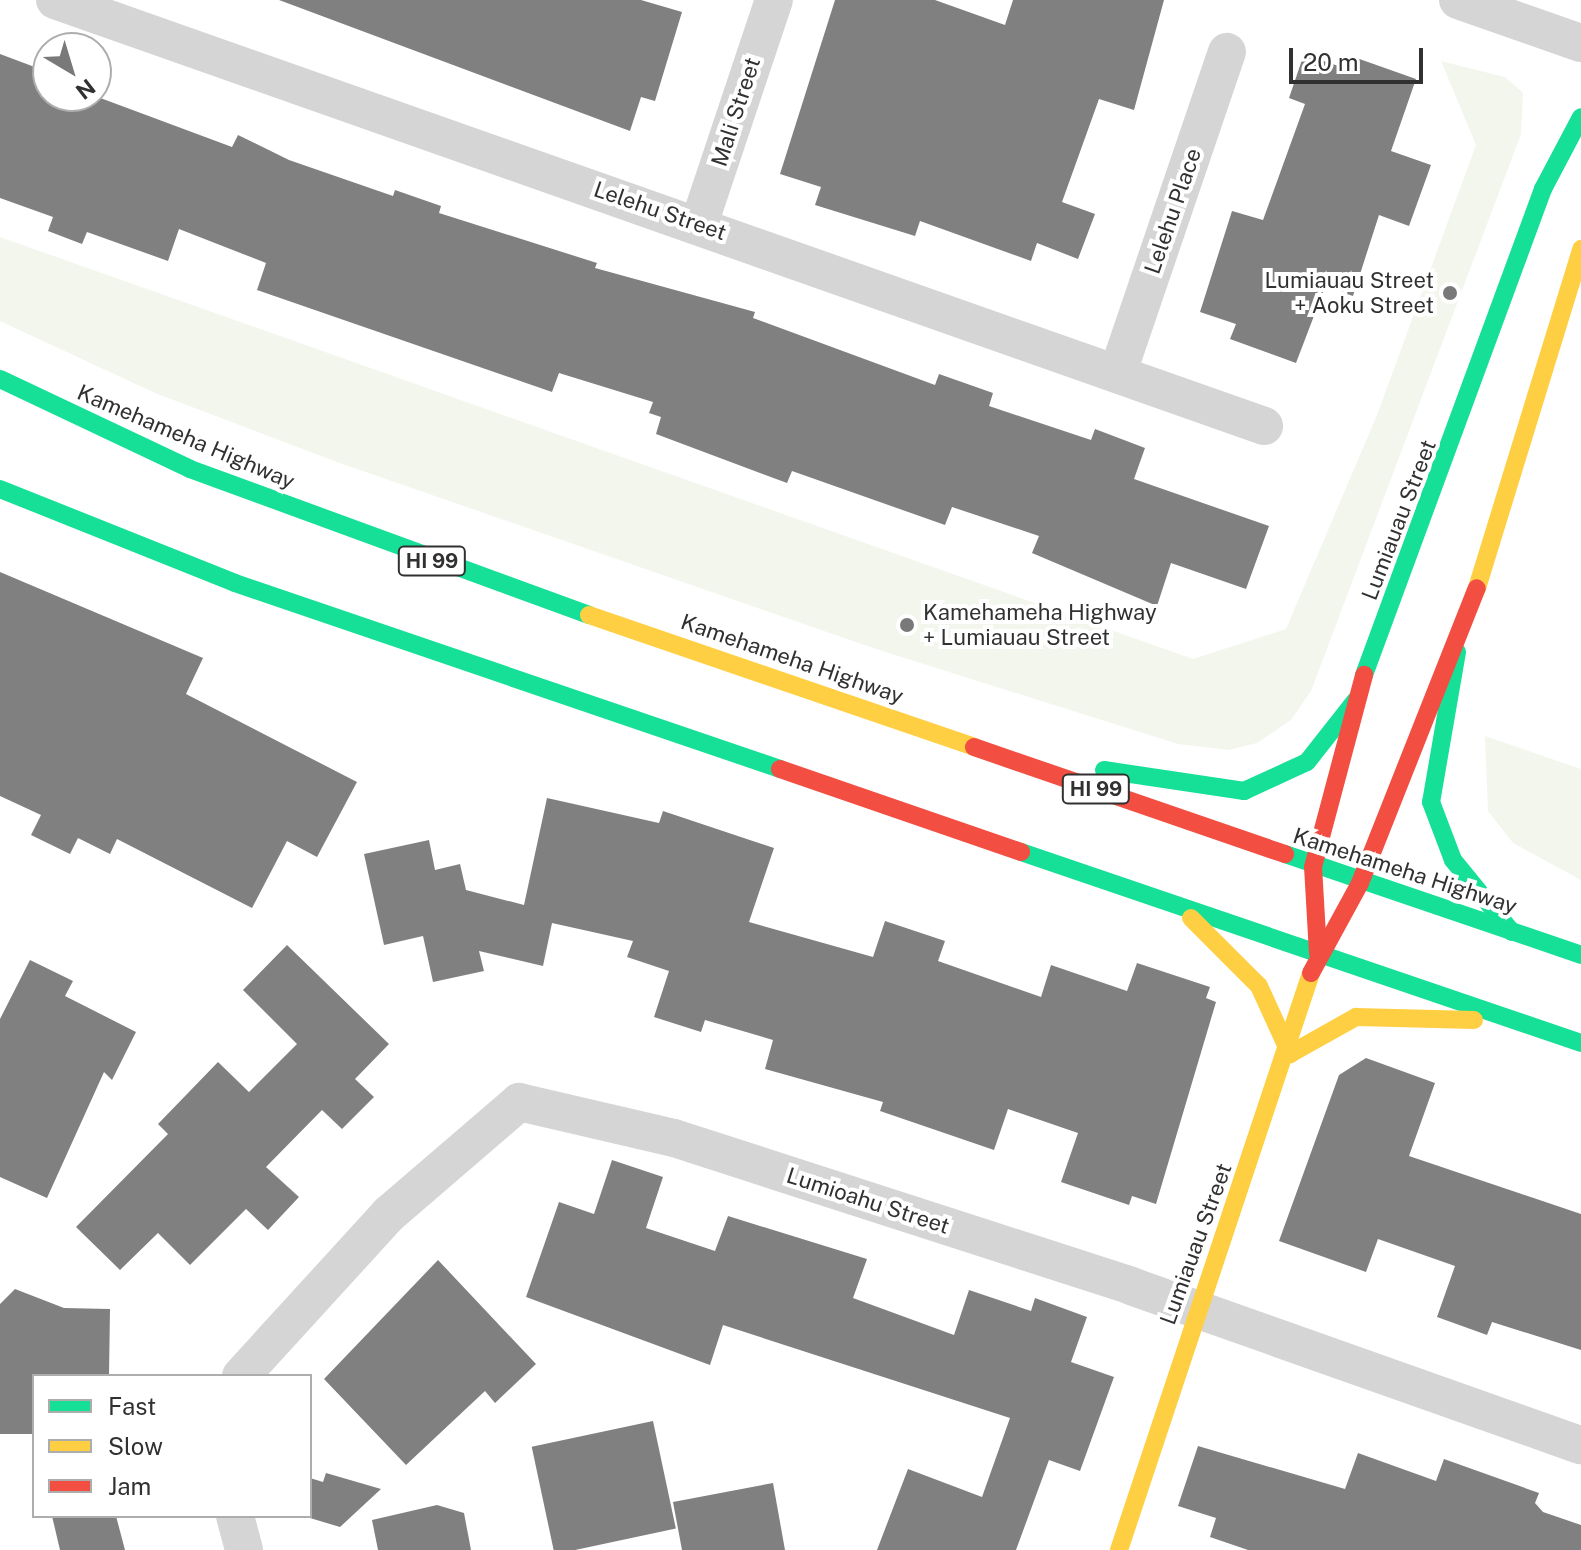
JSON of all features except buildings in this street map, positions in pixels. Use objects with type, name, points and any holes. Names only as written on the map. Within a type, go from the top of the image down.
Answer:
[{"type":"main road","name":"Lumiauau Street","points":[[1318,953],[1313,867],[1355,701],[1543,189],[1581,117]]},
{"type":"main road","name":"Lumiauau Street","points":[[1119,1550],[1197,1310],[1290,1054],[1318,953],[1360,883],[1457,652],[1581,249]]},
{"type":"main road","name":"Kamehameha Highway","points":[[0,379],[190,469],[383,544],[1045,770],[1313,867],[1581,955]]},
{"type":"main road","points":[[0,489],[235,583],[1581,1043]]},
{"type":"main road","points":[[1457,652],[1431,802],[1453,860],[1512,932]]},
{"type":"main road","points":[[1045,770],[1114,770],[1244,791],[1307,762],[1355,701]]},
{"type":"main road","points":[[1181,908],[1259,986],[1290,1054],[1356,1017],[1521,1022]]},
{"type":"street","name":"Lelehu Street","points":[[55,0],[171,47],[1119,369],[1264,426]]},
{"type":"street","name":"Mali Street","points":[[699,224],[774,0]]},
{"type":"street","points":[[1458,0],[1581,43]]},
{"type":"street","name":"Lelehu Place","points":[[1119,369],[1227,52]]},
{"type":"street","name":"Lumioahu Street","points":[[243,1374],[389,1214],[519,1102],[674,1138],[1197,1310],[1581,1445]]},
{"type":"street","points":[[236,1518],[244,1550]]},
{"type":"shaded area","points":[[1441,61],[1505,77],[1523,93],[1521,134],[1311,691],[1291,720],[1257,743],[1229,750],[1178,744],[873,648],[334,461],[155,393],[0,321],[0,237],[1193,659],[1286,629],[1377,415],[1476,145]]},
{"type":"shaded area","points":[[1485,736],[1581,769],[1581,880],[1513,843],[1488,811]]},
{"type":"traffic: fast","points":[[1364,675],[1543,189],[1581,117]]},
{"type":"traffic: fast","points":[[0,379],[190,469],[589,615]]},
{"type":"traffic: fast","points":[[0,489],[235,583],[780,769]]},
{"type":"traffic: fast","points":[[1457,652],[1431,802],[1453,860],[1512,932]]},
{"type":"traffic: fast","points":[[1104,770],[1244,791],[1307,762],[1355,701]]},
{"type":"traffic: fast","points":[[1021,852],[1581,1043]]},
{"type":"traffic: fast","points":[[1285,854],[1581,955]]},
{"type":"traffic: slow","points":[[1477,588],[1581,249]]},
{"type":"traffic: slow","points":[[589,615],[974,747]]},
{"type":"traffic: slow","points":[[1191,918],[1259,986],[1290,1054],[1356,1017],[1474,1020]]},
{"type":"traffic: slow","points":[[1119,1550],[1311,973]]},
{"type":"traffic: jam","points":[[1311,973],[1360,883],[1477,588]]},
{"type":"traffic: jam","points":[[1318,953],[1313,867],[1364,675]]},
{"type":"traffic: jam","points":[[974,747],[1285,854]]},
{"type":"traffic: jam","points":[[780,769],[1021,852]]},
{"type":"place","name":"Lumiauau Street + Aoku Street","points":[[1450,293]]},
{"type":"place","name":"Kamehameha Highway + Lumiauau Street","points":[[907,625]]}]
